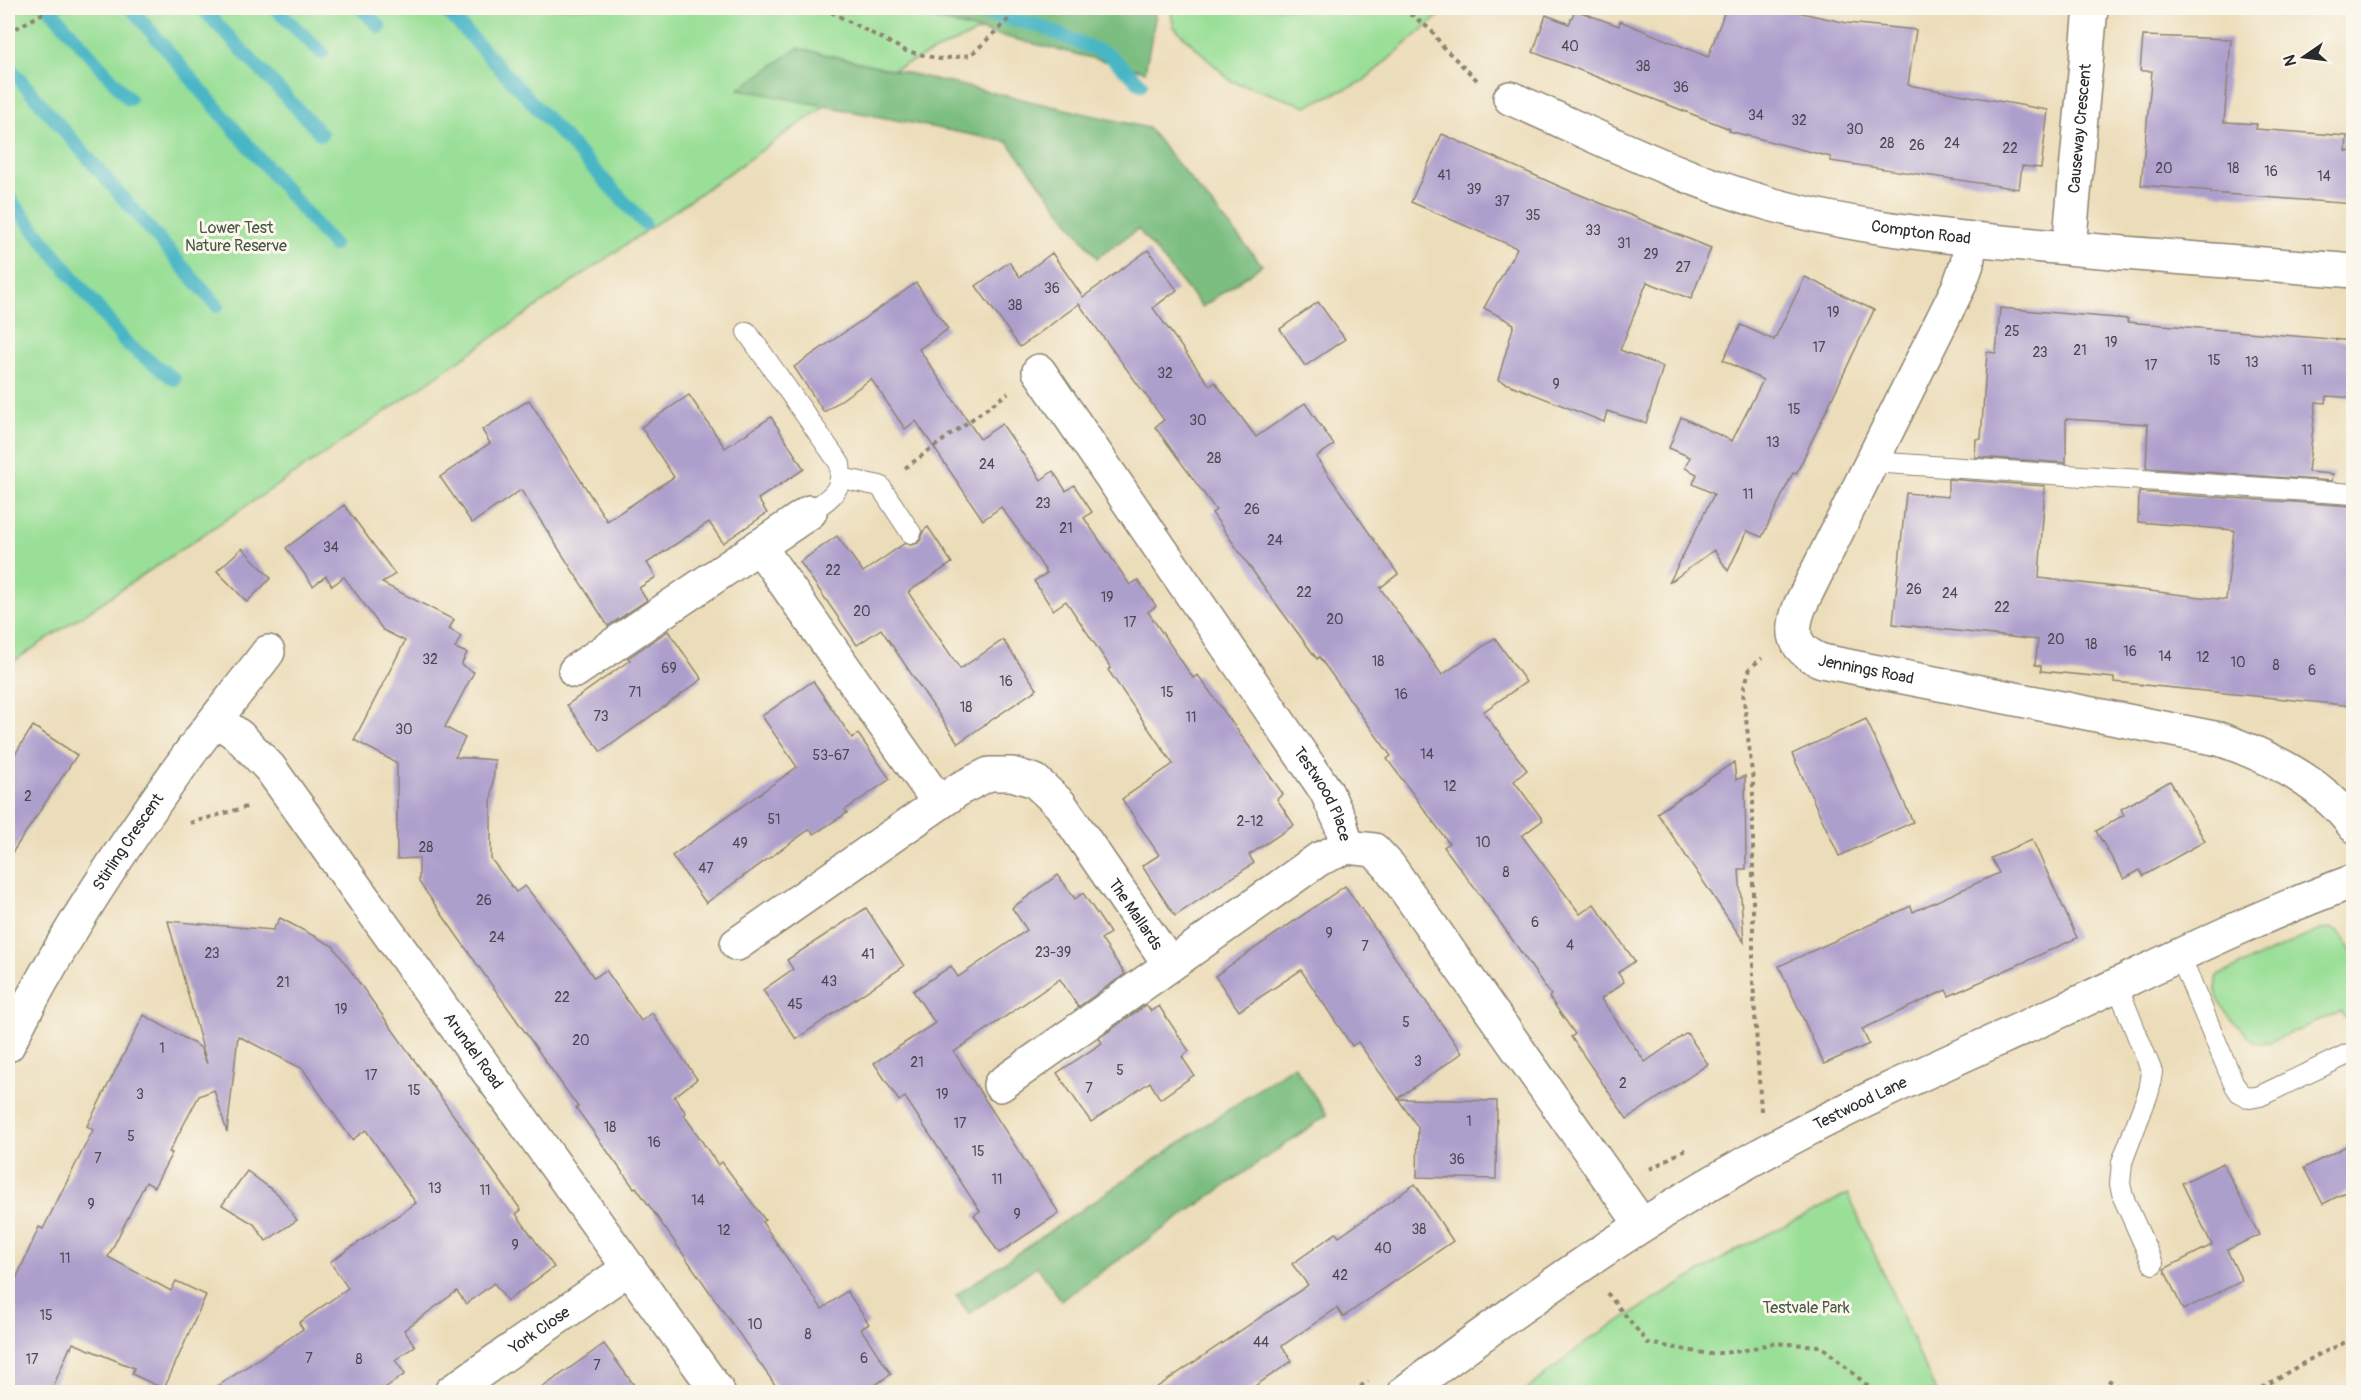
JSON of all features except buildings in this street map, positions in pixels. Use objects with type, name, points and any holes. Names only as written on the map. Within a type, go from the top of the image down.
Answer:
[{"type":"street","name":"Causeway Crescent","points":[[2069,248],[2091,8]]},
{"type":"street","name":"Compton Road","points":[[1510,98],[1672,169],[1769,204],[1868,226],[1971,239],[2354,271]]},
{"type":"street","points":[[1797,643],[1794,629],[1800,606],[1959,286],[1967,264],[1971,239]]},
{"type":"street","name":"Testwood Place","points":[[1040,371],[1326,791],[1340,821],[1347,847],[1374,850],[1389,866],[1641,1224]]},
{"type":"street","points":[[575,671],[810,512]]},
{"type":"street","points":[[759,546],[939,803]]},
{"type":"street","name":"Jennings Road","points":[[1797,643],[1808,656],[1822,661],[2219,739],[2254,751],[2285,768],[2339,808],[2354,826]]},
{"type":"street","name":"Stirling Crescent","points":[[8,1045],[55,958],[100,885],[186,758],[268,652]]},
{"type":"street","name":"Arundel Road","points":[[217,720],[239,736],[270,768],[718,1392]]},
{"type":"street","name":"The Mallards","points":[[737,944],[961,788],[989,774],[1012,774],[1035,781],[1060,804],[1170,965],[1319,859],[1347,847]]},
{"type":"street","name":"Testwood Lane","points":[[1405,1392],[1585,1261],[1641,1224],[1770,1149],[1930,1070],[2310,898],[2354,881]]},
{"type":"street","points":[[1000,1085],[1170,965]]},
{"type":"street","name":"York Close","points":[[451,1392],[629,1268]]},
{"type":"lane","points":[[747,332],[840,464],[839,487],[832,496],[810,512]]},
{"type":"lane","points":[[1871,462],[2354,494]]},
{"type":"lane","points":[[841,478],[880,486],[911,532]]},
{"type":"lane","points":[[2180,956],[2234,1084],[2240,1093],[2250,1098],[2260,1096],[2348,1054]]},
{"type":"lane","points":[[2117,985],[2152,1072],[2149,1091],[2122,1162],[2120,1184],[2123,1197],[2153,1264]]},
{"type":"path","points":[[8,33],[52,8]]},
{"type":"path","points":[[823,8],[906,51],[940,59],[971,55],[1011,17],[1016,8]]},
{"type":"path","points":[[1393,8],[1413,16],[1431,30],[1443,47],[1472,77],[1510,98]]},
{"type":"path","points":[[880,486],[1040,371]]},
{"type":"path","points":[[1770,1149],[1762,1128],[1761,1118],[1753,981],[1753,782],[1743,691],[1750,668],[1760,659],[1797,643]]},
{"type":"path","points":[[183,825],[252,805]]},
{"type":"path","points":[[1585,1261],[1599,1284],[1648,1343],[1709,1354],[1742,1351],[1773,1343],[1821,1346],[1875,1392]]},
{"type":"path","points":[[2254,1392],[2314,1357],[2354,1338]]},
{"type":"path","points":[[2109,1380],[2128,1392]]},
{"type":"green space","name":"Lower Test Nature Reserve","points":[[8,8],[1031,8],[850,89],[336,446],[8,665]]},
{"type":"green space","points":[[888,8],[1157,8],[1145,71]]},
{"type":"green space","points":[[1170,8],[1448,8],[1362,82],[1306,106],[1231,81],[1174,27]]},
{"type":"green space","points":[[798,48],[1148,128],[1262,265],[1202,307],[1138,229],[1097,258],[1008,142],[739,89]]},
{"type":"green space","points":[[2330,928],[2339,931],[2353,953],[2353,1033],[2341,1011],[2270,1042],[2256,1043],[2234,1022],[2221,1005],[2217,996],[2217,976],[2322,929]]},
{"type":"green space","points":[[1294,1065],[1327,1115],[1061,1300],[1037,1266],[969,1314],[956,1295]]},
{"type":"green space","name":"Testvale Park","points":[[1848,1194],[1936,1392],[1531,1392],[1528,1389],[1588,1340],[1738,1249]]},
{"type":"waterway","points":[[49,8],[129,99]]},
{"type":"waterway","points":[[131,8],[333,245]]},
{"type":"waterway","points":[[202,8],[321,134]]},
{"type":"waterway","points":[[275,8],[322,53]]},
{"type":"waterway","points":[[361,8],[380,27]]},
{"type":"waterway","points":[[444,8],[644,223]]},
{"type":"waterway","points":[[971,8],[994,16],[1037,25],[1109,55],[1141,84]]},
{"type":"waterway","points":[[8,66],[217,306]]},
{"type":"waterway","points":[[8,197],[127,344],[174,379]]}]
